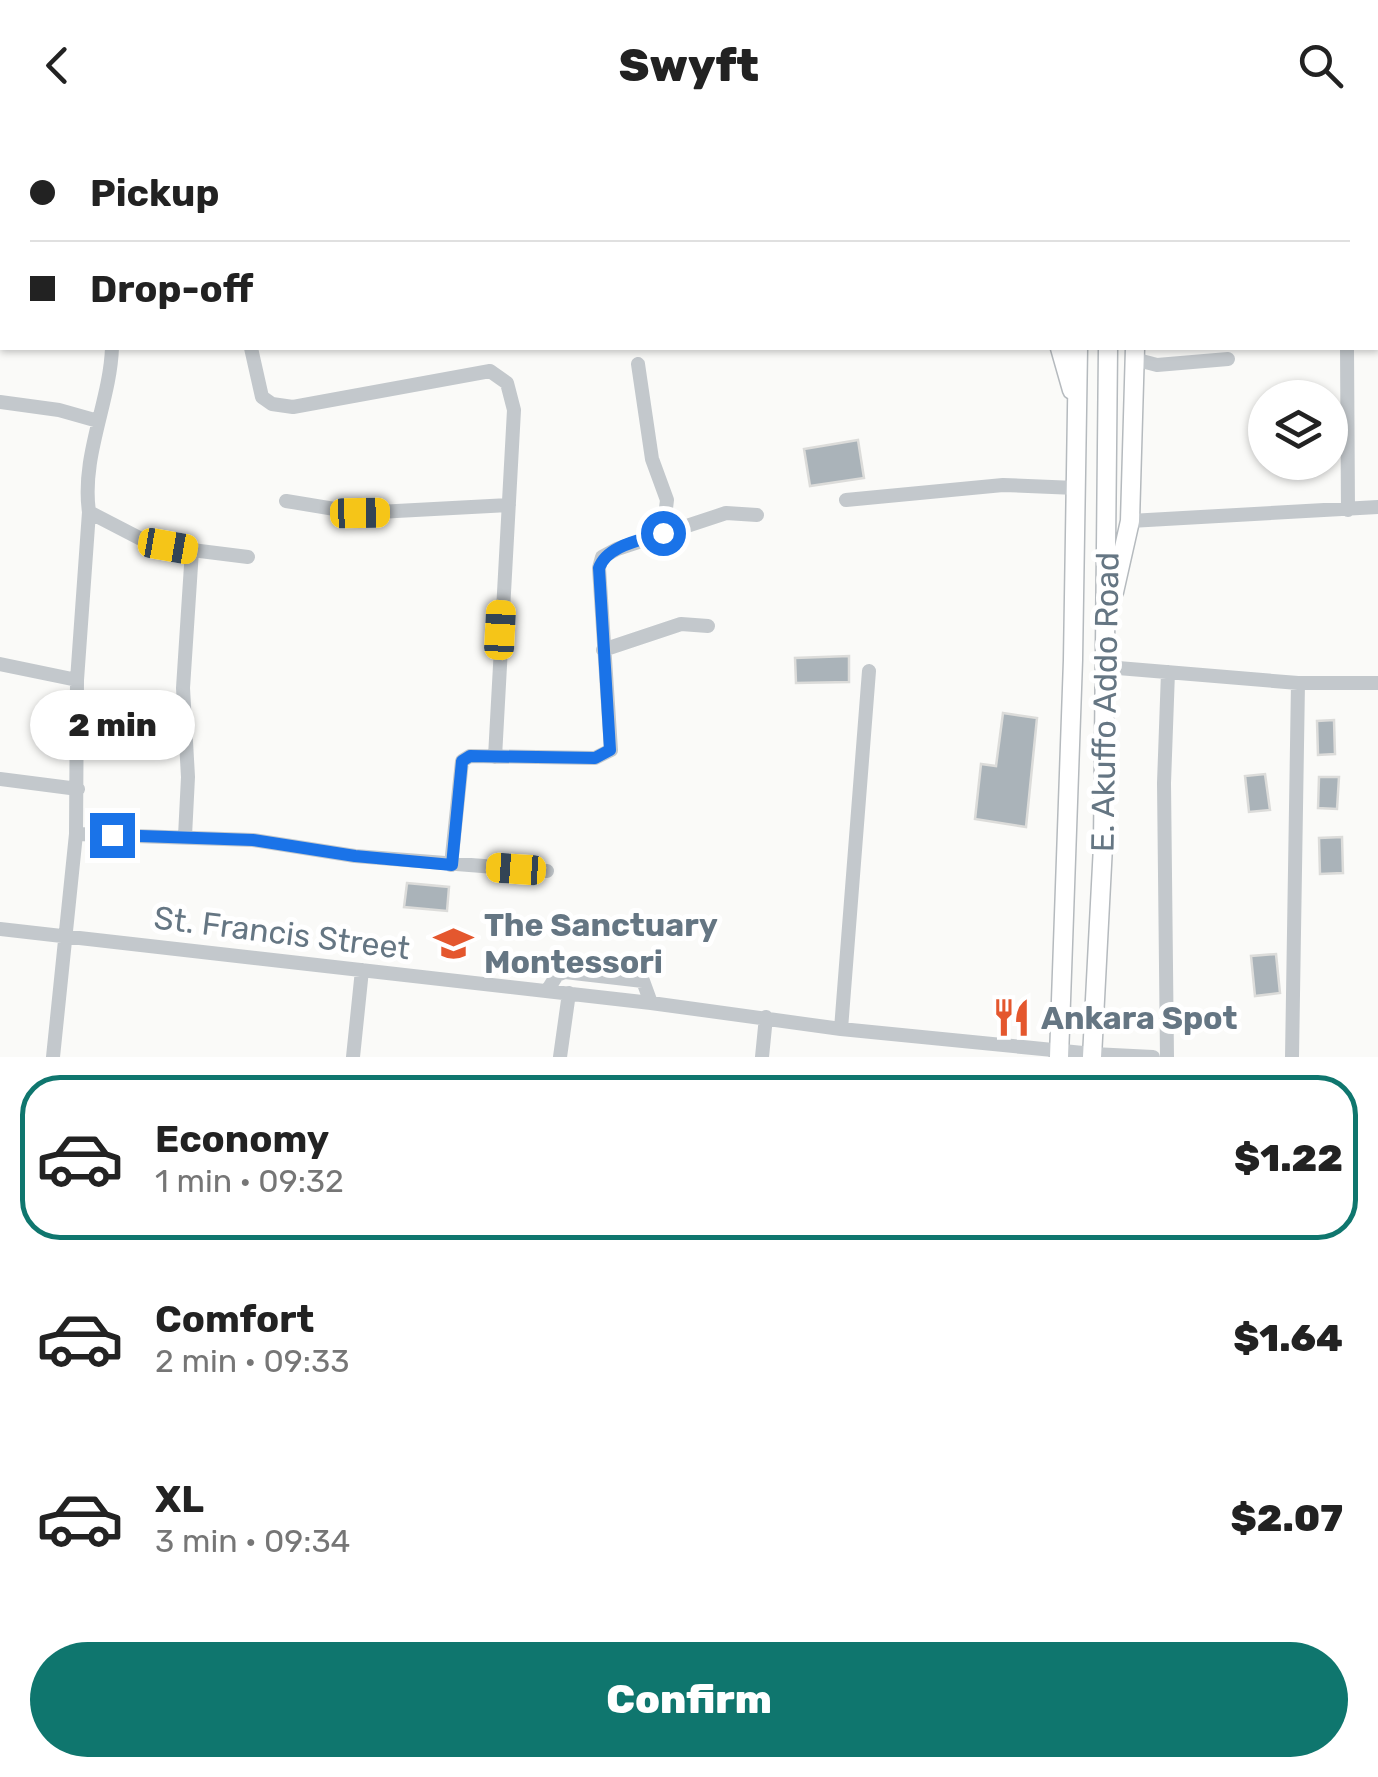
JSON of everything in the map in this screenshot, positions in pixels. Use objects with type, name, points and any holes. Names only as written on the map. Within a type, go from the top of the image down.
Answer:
[{"type":"main road","points":[[1061,350],[1077,408]]},
{"type":"main road","name":"E. Akuffo Addo Road","points":[[1059,1054],[1078,350]]},
{"type":"main road","name":"E. Akuffo Addo Road","points":[[1092,1056],[1103,846],[1108,350]]},
{"type":"main road","points":[[1107,622],[1130,521],[1134,353]]},
{"type":"street","points":[[53,1057],[76,834],[77,680],[88,487],[98,421],[110,382],[112,350]]},
{"type":"street","points":[[251,350],[262,397],[272,404],[293,407],[490,371],[507,384],[514,410],[496,757]]},
{"type":"street","points":[[1347,350],[1348,510]]},
{"type":"street","points":[[1134,353],[1156,365],[1228,359]]},
{"type":"street","points":[[638,364],[652,459],[667,500],[663,533]]},
{"type":"street","points":[[0,402],[58,410],[98,421]]},
{"type":"street","points":[[846,500],[1002,485],[1076,488]]},
{"type":"street","points":[[286,501],[360,513],[509,505]]},
{"type":"street","points":[[1130,521],[1378,507]]},
{"type":"street","points":[[89,512],[145,541],[248,557]]},
{"type":"street","points":[[452,865],[462,761],[470,756],[595,758],[610,750],[599,568],[602,558],[617,549],[726,513],[757,515]]},
{"type":"street","points":[[185,836],[188,778],[183,688],[192,550]]},
{"type":"street","points":[[603,650],[681,624],[708,626]]},
{"type":"street","points":[[0,664],[77,680]]},
{"type":"street","points":[[1106,667],[1298,683],[1378,683]]},
{"type":"street","points":[[840,1029],[869,671]]},
{"type":"street","points":[[1167,1057],[1164,783],[1168,672]]},
{"type":"street","points":[[1292,1057],[1298,683]]},
{"type":"street","points":[[0,779],[78,789]]},
{"type":"street","points":[[76,834],[253,840],[355,856],[548,871]]},
{"type":"street","name":"St. Francis Street","points":[[0,929],[766,1016],[975,1050],[1153,1057]]},
{"type":"street","points":[[353,1057],[362,970]]},
{"type":"street","points":[[546,990],[564,972],[617,976],[644,981],[651,1003]]},
{"type":"street","points":[[560,1057],[570,993]]},
{"type":"street","points":[[762,1057],[766,1016]]},
{"type":"building","points":[[858,440],[864,478],[810,486],[804,449]]},
{"type":"building","points":[[849,656],[849,682],[796,683],[795,658]]},
{"type":"building","points":[[1003,713],[1037,718],[1026,827],[975,819],[981,764],[996,766]]},
{"type":"building","points":[[1334,720],[1335,754],[1318,755],[1317,721]]},
{"type":"building","points":[[1265,774],[1270,810],[1249,812],[1245,776]]},
{"type":"building","points":[[1319,777],[1339,777],[1337,809],[1318,808]]},
{"type":"building","points":[[1342,837],[1343,873],[1320,874],[1319,838]]},
{"type":"building","points":[[407,883],[449,887],[447,911],[404,907]]},
{"type":"building","points":[[1276,954],[1280,993],[1255,996],[1251,956]]},
{"type":"place","name":"The Sanctuary Montessori","points":[[454,943]]},
{"type":"place","name":"Ankara Spot","points":[[1011,1018]]},
{"type":"route","points":[[112,835],[253,840],[355,856],[452,865],[462,761],[470,756],[595,758],[610,750],[599,568],[602,558],[617,549],[663,533]]}]
